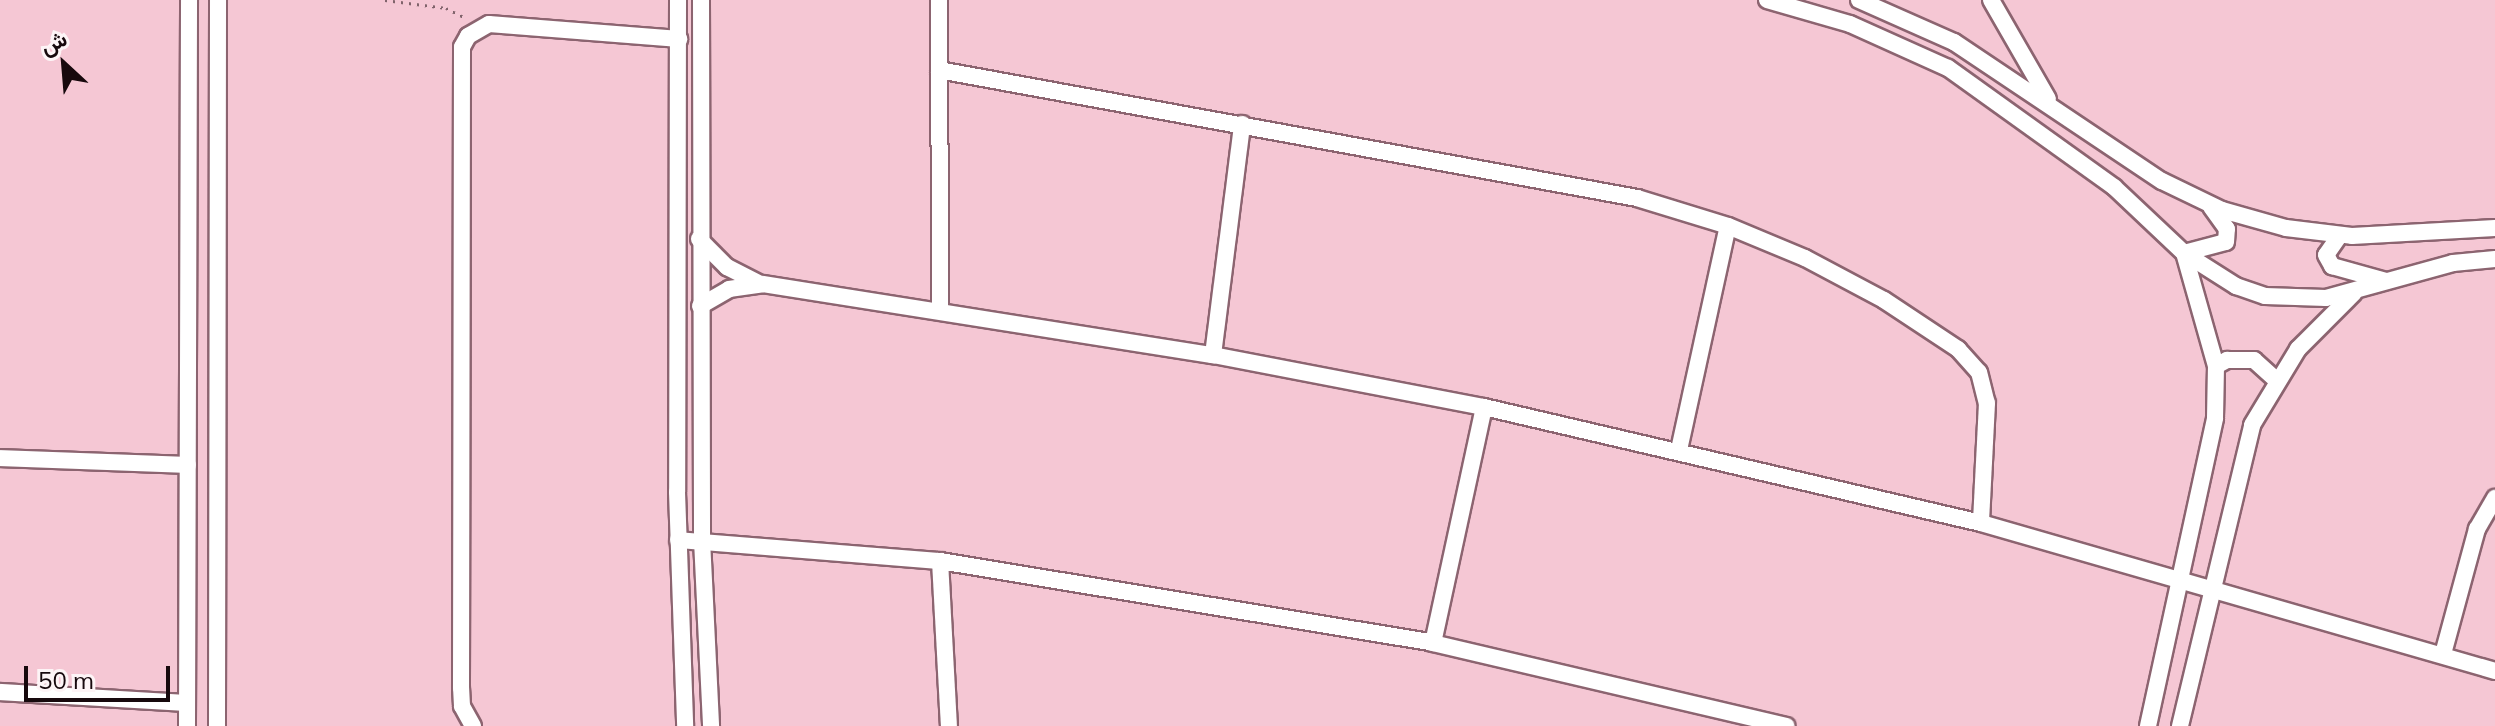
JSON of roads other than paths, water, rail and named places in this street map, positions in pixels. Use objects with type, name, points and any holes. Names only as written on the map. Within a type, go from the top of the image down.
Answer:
[{"type":"street","points":[[187,726],[189,0]]},
{"type":"street","points":[[217,726],[218,0]]},
{"type":"street","points":[[678,0],[678,540],[685,726]]},
{"type":"street","points":[[701,0],[699,239],[702,540],[711,726]]},
{"type":"street","points":[[939,0],[940,310]]},
{"type":"street","points":[[1767,0],[1862,28],[1948,68],[2114,187],[2184,253],[2209,272],[2265,296],[2311,299],[2356,291],[2453,263],[2495,259]]},
{"type":"street","points":[[1859,0],[1954,42],[2162,181],[2209,204],[2286,228],[2340,235],[2495,228]]},
{"type":"street","points":[[1991,0],[2053,108]]},
{"type":"street","points":[[473,726],[462,706],[461,688],[462,47],[478,28],[501,25],[679,39]]},
{"type":"street","points":[[939,70],[1622,195],[1728,226],[1884,300],[1970,359],[1985,387],[1987,403],[1981,523]]},
{"type":"street","points":[[1213,355],[1242,124]]},
{"type":"street","points":[[2184,253],[2226,242],[2227,229],[2209,204]]},
{"type":"street","points":[[1679,450],[1728,226]]},
{"type":"street","points":[[2340,235],[2326,255],[2332,266],[2386,281]]},
{"type":"street","points":[[699,239],[727,267],[763,284]]},
{"type":"street","points":[[2148,726],[2184,578],[2215,418],[2216,366],[2184,253]]},
{"type":"street","points":[[700,306],[729,289],[763,284],[1213,355],[1484,407],[1679,450],[1981,523],[2214,586],[2495,671]]},
{"type":"street","points":[[2180,726],[2252,425],[2275,379],[2356,291]]},
{"type":"street","points":[[2216,366],[2227,360],[2254,360],[2275,379]]},
{"type":"street","points":[[1433,643],[1484,407]]},
{"type":"street","points":[[0,458],[188,465]]},
{"type":"street","points":[[2443,654],[2477,529],[2495,498]]},
{"type":"street","points":[[678,540],[940,561],[1433,643],[1786,726]]},
{"type":"street","points":[[940,561],[949,726]]},
{"type":"street","points":[[0,692],[187,703]]}]
